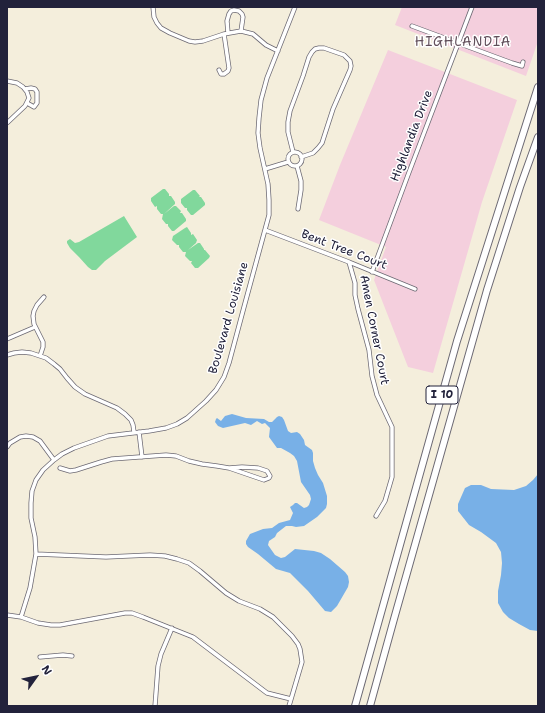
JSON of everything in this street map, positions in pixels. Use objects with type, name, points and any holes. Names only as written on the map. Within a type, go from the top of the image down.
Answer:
[{"type":"highway","name":"I 10","points":[[355,706],[457,341],[538,87]]},
{"type":"highway","name":"I 10","points":[[370,706],[487,290],[520,187],[538,137]]},
{"type":"street","points":[[153,7],[154,17],[161,28],[189,41],[203,41],[224,34],[241,31],[253,34],[266,45],[278,51]]},
{"type":"street","name":"Boulevard Louisiane","points":[[21,617],[30,588],[36,554],[35,537],[31,518],[32,492],[36,480],[43,470],[54,460],[74,448],[108,436],[166,428],[177,424],[187,418],[206,401],[216,390],[224,377],[269,215],[268,184],[258,133],[261,100],[267,78],[295,7]]},
{"type":"street","name":"Highlandia Drive","points":[[372,272],[472,7]]},
{"type":"street","points":[[228,33],[228,14],[234,10],[239,11],[242,14],[241,31]]},
{"type":"street","points":[[412,26],[512,64],[522,66],[523,62]]},
{"type":"street","points":[[220,70],[221,74],[224,74],[229,68],[224,34]]},
{"type":"street","points":[[293,152],[288,132],[288,122],[290,111],[309,57],[315,49],[324,48],[344,55],[350,61],[351,66],[333,109],[322,143],[313,153],[302,157]]},
{"type":"street","points":[[7,81],[17,84],[25,89],[29,98],[25,106],[7,123]]},
{"type":"street","points":[[25,89],[31,88],[35,89],[37,92],[37,103],[34,107],[27,103]]},
{"type":"street","points":[[293,152],[298,153],[302,157]]},
{"type":"street","points":[[293,152],[288,156],[288,162],[290,165],[294,167],[297,166],[301,163],[302,157]]},
{"type":"street","points":[[265,169],[288,162]]},
{"type":"street","points":[[297,166],[301,181],[298,209]]},
{"type":"street","name":"Bent Tree Court","points":[[265,230],[415,289]]},
{"type":"street","name":"Amen Corner Court","points":[[349,262],[355,283],[355,295],[368,350],[372,376],[377,395],[392,427],[392,476],[384,501],[376,516]]},
{"type":"street","points":[[40,356],[43,342],[35,326],[33,316],[37,305],[44,297]]},
{"type":"street","points":[[7,339],[35,326]]},
{"type":"street","points":[[7,354],[22,352],[31,353],[46,358],[60,369],[75,387],[85,394],[117,408],[125,414],[131,420],[134,432]]},
{"type":"street","points":[[139,432],[142,456]]},
{"type":"street","points":[[7,447],[10,443],[20,437],[33,437],[40,441],[54,460]]},
{"type":"street","points":[[60,468],[70,471],[112,459],[166,455],[176,456],[202,464],[229,468],[264,480],[270,476],[267,472],[258,468],[229,468]]},
{"type":"street","points":[[36,554],[106,557],[150,555],[165,556],[189,563],[226,593],[273,618],[292,636],[298,644],[302,662],[289,706]]},
{"type":"street","points":[[7,615],[21,617],[38,623],[55,625],[132,613],[193,637],[267,693],[291,699]]},
{"type":"street","points":[[155,706],[158,666],[161,654],[172,628]]},
{"type":"street","points":[[40,657],[63,655],[72,656]]},
{"type":"shaded area","points":[[402,7],[538,7],[538,41],[526,76],[395,25]]},
{"type":"shaded area","points":[[388,50],[517,100],[482,202],[433,373],[408,367],[374,280],[386,247],[319,220],[340,165]]},
{"type":"green space","points":[[165,189],[175,202],[175,204],[164,214],[176,206],[186,219],[186,221],[174,231],[172,231],[168,224],[166,224],[162,219],[163,214],[161,214],[157,209],[157,206],[155,207],[151,201],[151,198]]},
{"type":"green space","points":[[195,190],[200,196],[199,197],[201,197],[205,205],[191,215],[187,208],[185,208],[181,203],[181,199]]},
{"type":"green space","points":[[124,216],[137,237],[105,261],[96,270],[92,270],[88,267],[67,243],[70,239],[75,243],[79,242]]},
{"type":"green space","points":[[187,227],[191,235],[193,234],[197,240],[196,243],[188,250],[200,243],[210,256],[198,268],[195,268],[191,263],[192,261],[185,256],[186,252],[183,252],[179,245],[172,240],[173,236]]},
{"type":"water","points":[[232,414],[246,418],[264,419],[269,422],[272,422],[279,416],[282,417],[288,431],[291,433],[297,432],[300,434],[305,445],[312,450],[315,468],[323,483],[327,496],[326,508],[317,517],[304,526],[286,526],[269,541],[268,545],[275,555],[281,558],[285,557],[295,549],[321,553],[345,572],[348,576],[348,587],[337,606],[331,612],[325,611],[290,573],[276,569],[246,544],[250,534],[263,529],[272,528],[279,523],[290,520],[293,513],[290,507],[297,503],[304,508],[307,507],[311,499],[301,482],[297,461],[294,456],[281,448],[277,448],[269,437],[270,428],[265,423],[262,424],[257,421],[251,425],[245,423],[223,428],[218,426],[215,422],[217,418],[221,421],[225,416]]},
{"type":"water","points":[[538,474],[538,631],[530,630],[509,618],[503,612],[498,603],[502,563],[501,552],[496,543],[469,525],[458,511],[458,504],[465,488],[471,485],[481,485],[491,489],[514,490],[526,486]]},
{"type":"district","name":"HIGHLANDIA","points":[[463,43]]}]
